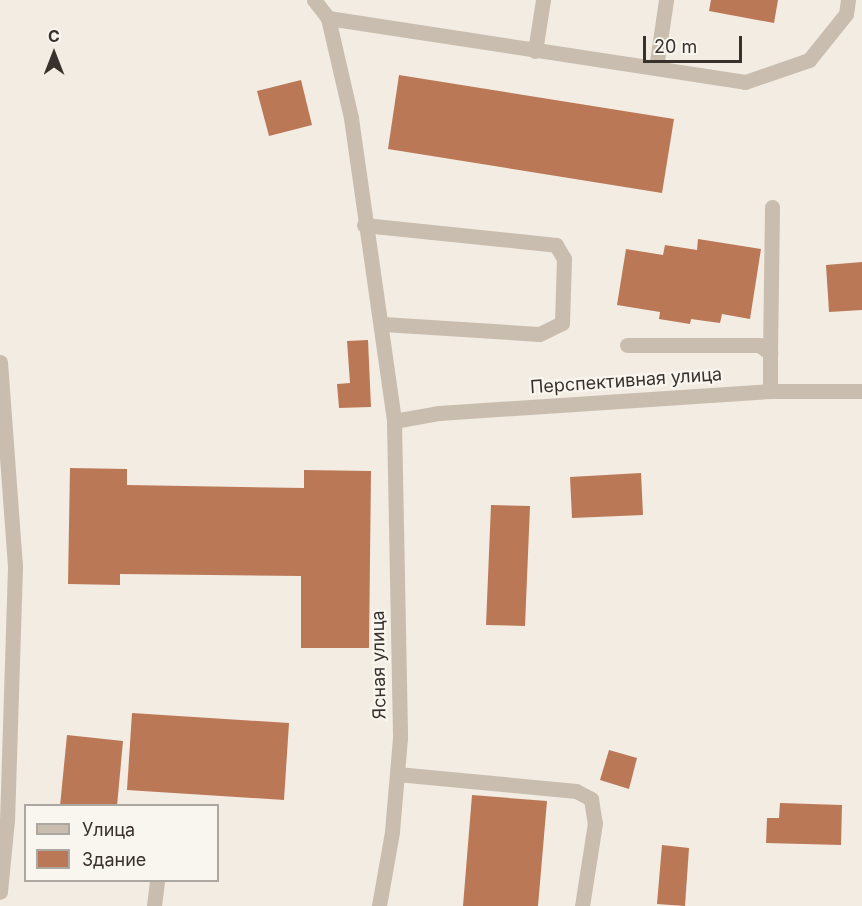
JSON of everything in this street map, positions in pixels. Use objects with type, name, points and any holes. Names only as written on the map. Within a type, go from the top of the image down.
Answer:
[{"type":"street","points":[[314,0],[328,18],[745,82],[809,60],[846,14],[848,0]]},
{"type":"street","points":[[535,51],[543,0]]},
{"type":"street","points":[[656,68],[666,0]]},
{"type":"street","name":"Ясная улица","points":[[328,18],[351,118],[364,225],[383,324],[394,421],[400,738],[392,832],[379,906]]},
{"type":"street","points":[[770,391],[772,207]]},
{"type":"street","points":[[364,225],[556,245],[564,259],[562,323],[540,333],[383,324]]},
{"type":"street","points":[[627,345],[748,342],[770,353]]},
{"type":"street","points":[[0,362],[15,567],[7,820],[0,892]]},
{"type":"street","name":"Перспективная улица","points":[[394,421],[439,413],[770,391],[862,391]]},
{"type":"street","points":[[397,774],[576,791],[591,799],[595,823],[582,906]]},
{"type":"street","points":[[154,906],[157,882]]},
{"type":"building","points":[[711,0],[778,0],[774,23],[709,11]]},
{"type":"building","points":[[399,75],[674,119],[662,193],[388,149]]},
{"type":"building","points":[[301,80],[312,125],[269,136],[257,91]]},
{"type":"building","points":[[698,239],[761,249],[750,319],[722,314],[720,323],[691,319],[690,324],[659,319],[660,312],[617,305],[626,249],[663,255],[665,245],[697,250]]},
{"type":"building","points":[[862,262],[862,310],[829,312],[826,265]]},
{"type":"building","points":[[368,340],[371,407],[339,408],[337,384],[350,383],[347,341]]},
{"type":"building","points":[[70,468],[127,469],[127,485],[304,488],[304,470],[371,471],[369,648],[301,648],[301,576],[120,574],[120,585],[68,584]]},
{"type":"building","points":[[641,473],[643,515],[572,518],[570,477]]},
{"type":"building","points":[[491,505],[530,506],[525,626],[486,625]]},
{"type":"building","points":[[132,713],[289,723],[284,800],[127,790]]},
{"type":"building","points":[[67,735],[123,741],[117,804],[60,804]]},
{"type":"building","points":[[609,750],[637,758],[629,789],[600,780]]},
{"type":"building","points":[[472,795],[547,801],[538,906],[463,906]]},
{"type":"building","points":[[780,803],[842,805],[841,845],[766,843],[767,818],[779,818]]},
{"type":"building","points":[[662,845],[689,848],[685,906],[657,904]]}]
